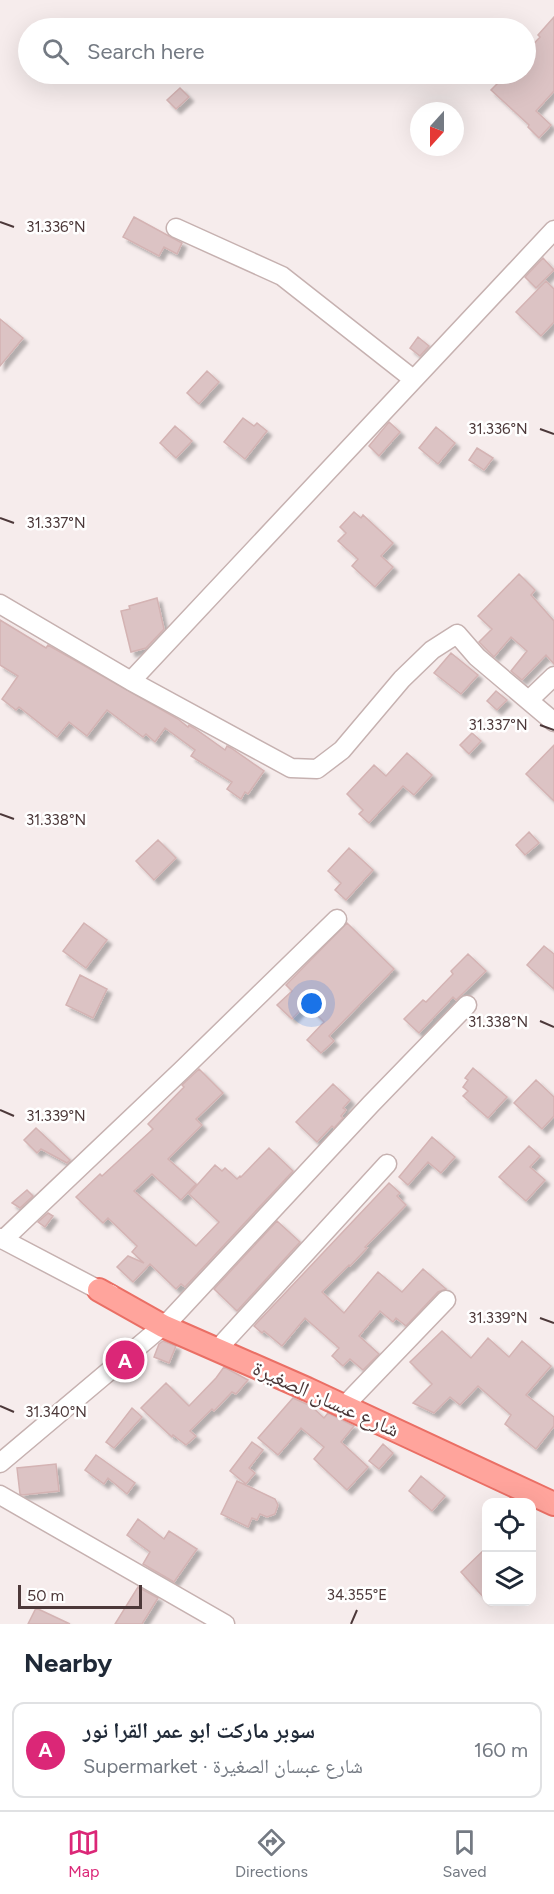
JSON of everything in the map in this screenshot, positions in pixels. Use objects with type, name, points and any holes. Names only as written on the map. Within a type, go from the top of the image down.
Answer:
[{"type":"main road","name":"شارع عبسان الصغيرة","points":[[99,1290],[554,1504]]},
{"type":"street","points":[[176,228],[282,276],[413,379]]},
{"type":"street","points":[[131,681],[554,230]]},
{"type":"street","points":[[0,604],[131,681],[291,768],[317,769],[342,750],[402,679],[432,650],[457,633],[477,657],[554,722]]},
{"type":"street","points":[[529,700],[554,676]]},
{"type":"street","points":[[2,1239],[183,1070],[337,919]]},
{"type":"street","points":[[0,1463],[167,1322],[467,1005]]},
{"type":"street","points":[[224,1342],[387,1164]]},
{"type":"street","name":"شارع عبسان الصغيرة","points":[[2,1239],[99,1290]]},
{"type":"street","points":[[349,1401],[446,1300]]},
{"type":"street","name":"شارع عبسان الصغيرة","points":[[167,1322],[224,1342],[554,1493]]},
{"type":"street","points":[[0,1495],[225,1624]]},
{"type":"building","points":[[554,17],[554,91],[536,111],[551,125],[539,138],[528,127],[529,125],[491,90],[497,84],[536,84],[536,41],[540,37],[538,35]]},
{"type":"building","points":[[180,88],[189,97],[176,109],[167,100]]},
{"type":"building","points":[[134,217],[182,243],[177,254],[164,247],[159,256],[123,237]]},
{"type":"building","points":[[543,258],[554,270],[536,288],[525,277]]},
{"type":"building","points":[[546,281],[554,289],[554,322],[541,336],[516,312]]},
{"type":"building","points":[[0,319],[23,338],[0,366]]},
{"type":"building","points":[[418,337],[429,346],[420,356],[410,348]]},
{"type":"building","points":[[207,371],[219,382],[199,404],[187,393]]},
{"type":"building","points":[[243,418],[254,426],[257,423],[267,431],[245,459],[224,442]]},
{"type":"building","points":[[389,422],[400,432],[379,456],[369,446]]},
{"type":"building","points":[[175,426],[192,441],[176,458],[160,443]]},
{"type":"building","points":[[436,427],[455,443],[438,464],[419,448]]},
{"type":"building","points":[[477,448],[493,458],[484,470],[469,460]]},
{"type":"building","points":[[354,512],[361,518],[363,515],[393,543],[381,556],[393,567],[375,587],[352,566],[358,559],[338,541],[346,533],[340,527]]},
{"type":"building","points":[[519,574],[535,590],[531,595],[554,621],[554,664],[546,655],[522,680],[511,671],[527,651],[511,637],[494,657],[479,642],[492,629],[478,616]]},
{"type":"building","points":[[157,598],[164,629],[146,648],[131,652],[121,611],[130,609],[129,606]]},
{"type":"building","points":[[0,620],[46,648],[48,645],[178,719],[188,727],[189,725],[225,750],[227,746],[231,748],[264,771],[248,794],[245,792],[241,799],[227,789],[232,782],[191,756],[195,750],[165,728],[155,742],[146,734],[143,737],[107,710],[87,736],[69,722],[57,737],[19,707],[16,710],[2,699],[18,676],[0,665]]},
{"type":"building","points":[[451,653],[478,675],[461,694],[434,673]]},
{"type":"building","points":[[496,691],[507,700],[497,710],[487,701]]},
{"type":"building","points":[[472,733],[481,741],[469,754],[460,745]]},
{"type":"building","points":[[554,745],[554,801],[526,774]]},
{"type":"building","points":[[407,753],[432,775],[414,795],[403,786],[369,823],[359,814],[363,810],[347,794],[374,765],[386,776]]},
{"type":"building","points":[[529,832],[539,843],[525,855],[516,845]]},
{"type":"building","points":[[158,840],[176,858],[154,880],[136,861]]},
{"type":"building","points":[[349,848],[373,870],[346,900],[335,890],[341,883],[328,871]]},
{"type":"building","points":[[84,923],[107,940],[86,968],[63,951]]},
{"type":"building","points":[[347,923],[394,969],[329,1036],[334,1041],[321,1053],[307,1040],[324,1022],[306,1004],[292,1019],[277,1005],[292,991],[286,985]]},
{"type":"building","points":[[544,946],[554,954],[554,989],[527,965]]},
{"type":"building","points":[[468,954],[486,971],[456,1000],[453,997],[419,1033],[404,1019],[423,1000],[426,1002],[453,974],[451,971]]},
{"type":"building","points":[[80,975],[107,989],[93,1018],[66,1005]]},
{"type":"building","points":[[473,1068],[507,1097],[488,1118],[463,1096],[468,1091],[463,1087],[468,1080],[465,1078]]},
{"type":"building","points":[[199,1069],[223,1093],[196,1119],[202,1125],[168,1159],[196,1184],[181,1200],[152,1174],[134,1191],[196,1246],[219,1222],[189,1194],[215,1165],[222,1171],[225,1168],[237,1179],[269,1148],[293,1171],[185,1287],[181,1284],[176,1289],[150,1264],[133,1282],[117,1267],[128,1256],[144,1263],[132,1252],[137,1246],[108,1218],[103,1223],[76,1197],[153,1129],[148,1124]]},
{"type":"building","points":[[536,1080],[554,1097],[554,1116],[542,1129],[514,1103]]},
{"type":"building","points":[[333,1084],[350,1100],[343,1108],[346,1110],[341,1116],[343,1118],[317,1142],[296,1122]]},
{"type":"building","points":[[36,1128],[70,1160],[67,1163],[41,1149],[37,1153],[24,1140]]},
{"type":"building","points":[[432,1137],[455,1157],[441,1173],[428,1162],[408,1185],[399,1177]]},
{"type":"building","points":[[529,1146],[540,1156],[530,1167],[545,1180],[526,1201],[499,1177]]},
{"type":"building","points":[[389,1183],[400,1193],[397,1196],[406,1205],[350,1266],[322,1292],[344,1313],[378,1272],[402,1292],[423,1269],[446,1289],[438,1292],[406,1326],[396,1318],[393,1322],[380,1311],[359,1336],[379,1354],[363,1370],[350,1359],[343,1366],[332,1356],[339,1348],[305,1318],[282,1346],[254,1326]]},
{"type":"building","points":[[27,1190],[33,1196],[20,1208],[12,1203]]},
{"type":"building","points":[[48,1213],[53,1216],[45,1227],[38,1222]]},
{"type":"building","points":[[277,1221],[300,1242],[237,1311],[214,1289]]},
{"type":"building","points":[[442,1331],[471,1358],[488,1338],[509,1357],[522,1341],[551,1366],[526,1395],[554,1417],[554,1426],[536,1449],[505,1424],[511,1415],[478,1386],[460,1405],[450,1397],[434,1413],[413,1403],[432,1384],[410,1362]]},
{"type":"building","points":[[163,1341],[176,1346],[169,1363],[154,1357],[159,1344]]},
{"type":"building","points":[[224,1367],[248,1380],[236,1394],[232,1392],[190,1431],[196,1436],[186,1445],[173,1435],[172,1437],[141,1408],[166,1383],[189,1406]]},
{"type":"building","points":[[293,1398],[311,1406],[324,1418],[328,1413],[354,1426],[341,1442],[368,1467],[347,1490],[314,1459],[324,1447],[301,1428],[278,1455],[258,1438]]},
{"type":"building","points":[[132,1408],[142,1417],[114,1448],[106,1442]]},
{"type":"building","points":[[252,1442],[263,1450],[249,1468],[255,1473],[246,1484],[230,1471]]},
{"type":"building","points":[[383,1444],[393,1453],[379,1469],[369,1461]]},
{"type":"building","points":[[96,1455],[135,1483],[127,1494],[108,1478],[104,1484],[85,1470]]},
{"type":"building","points":[[56,1464],[59,1491],[20,1494],[17,1468]]},
{"type":"building","points":[[421,1476],[445,1496],[432,1511],[409,1491]]},
{"type":"building","points":[[237,1481],[275,1499],[278,1505],[275,1514],[267,1517],[260,1514],[257,1520],[252,1518],[248,1527],[221,1514]]},
{"type":"building","points":[[138,1519],[164,1539],[169,1531],[197,1549],[174,1582],[143,1564],[150,1552],[127,1535]]},
{"type":"building","points":[[482,1552],[482,1596],[461,1572]]},
{"type":"building","points":[[138,1587],[158,1598],[142,1624],[115,1624]]},
{"type":"building","points":[[36,1608],[70,1624],[28,1624]]},
{"type":"place","name":"سوبر ماركت ابو عمر القرا نور","points":[[125,1360]]}]
